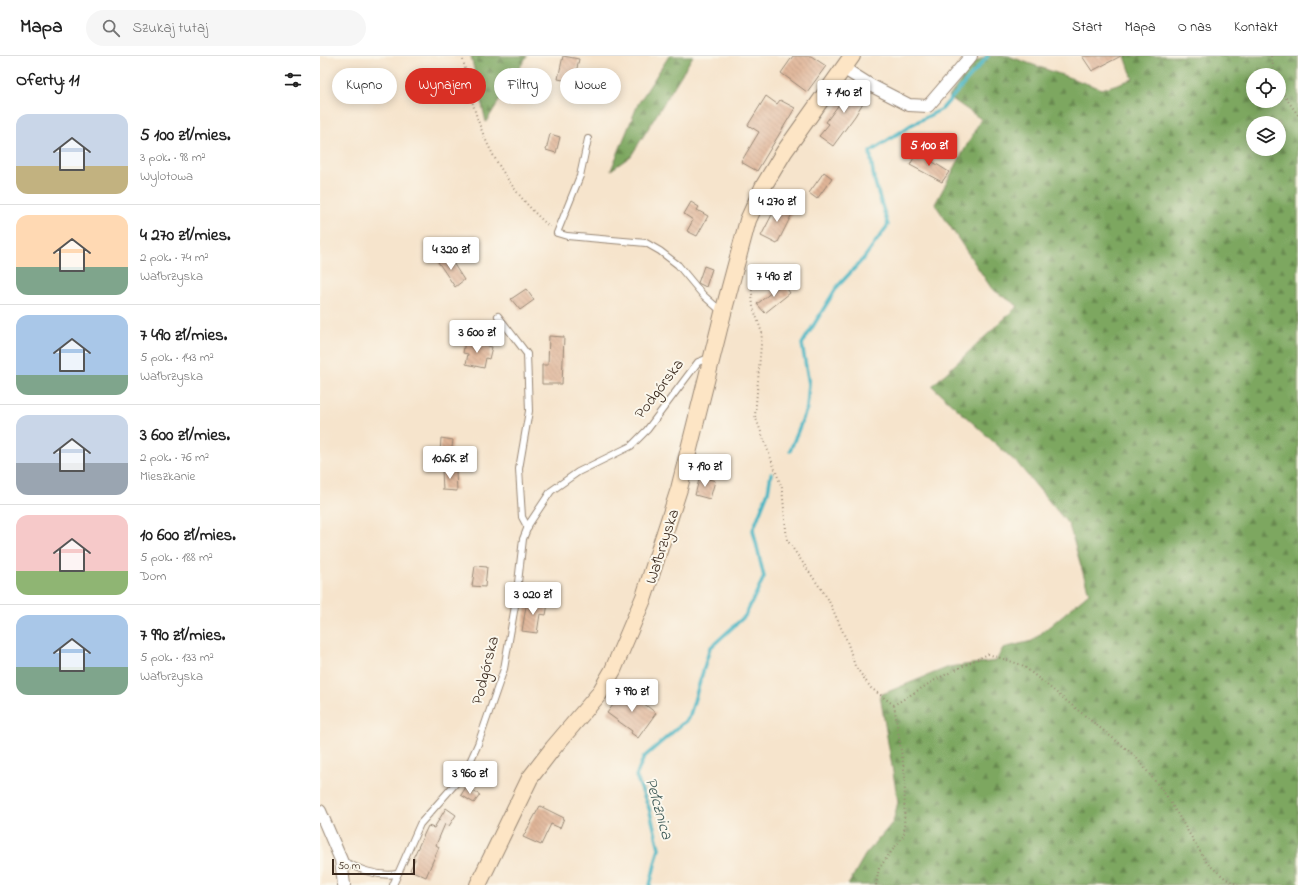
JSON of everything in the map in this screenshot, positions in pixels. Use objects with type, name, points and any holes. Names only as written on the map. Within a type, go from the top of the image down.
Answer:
[{"type":"main road","name":"Wałbrzyska","points":[[478,885],[530,778],[553,748],[599,694],[613,670],[631,632],[662,546],[679,489],[743,234],[756,202],[784,152],[848,62]]},
{"type":"street","points":[[848,62],[870,85],[909,105],[928,106],[970,56]]},
{"type":"street","points":[[320,811],[325,818],[340,860],[344,885]]},
{"type":"lane","points":[[588,139],[580,176],[556,233],[567,236],[646,243],[660,251],[678,265],[703,296],[723,313]]},
{"type":"lane","points":[[498,316],[527,354],[529,411],[519,468],[522,517],[528,528]]},
{"type":"lane","name":"Podgórska","points":[[393,885],[420,824],[456,783],[469,764],[478,744],[504,669],[516,600],[523,539],[528,528],[551,491],[578,472],[631,446],[647,430],[698,362],[712,357]]},
{"type":"lane","points":[[340,860],[368,871],[387,876],[397,874]]},
{"type":"path","points":[[462,56],[473,105],[485,138],[508,180],[540,219],[556,233]]},
{"type":"path","points":[[1271,56],[1274,68]]},
{"type":"path","points":[[1286,98],[1298,115]]},
{"type":"path","points":[[750,266],[753,307],[762,333],[755,416],[782,488],[787,540],[828,599],[847,641],[855,666],[871,688],[894,705],[905,776],[904,835],[878,868],[876,885]]},
{"type":"path","points":[[894,705],[935,680],[988,654],[1022,665],[1135,756],[1166,795],[1207,863],[1226,879],[1238,885]]},
{"type":"green space","points":[[471,56],[527,56],[520,68],[494,68],[494,104],[497,104],[486,122],[482,104],[486,104],[486,68],[474,68]]},
{"type":"green space","points":[[669,56],[693,56],[631,156],[611,170],[638,104]]},
{"type":"green space","points":[[986,56],[1008,56],[1102,89],[1133,79],[1125,56],[1298,56],[1298,885],[848,885],[865,855],[893,822],[898,802],[880,695],[949,667],[996,661],[1003,648],[1032,641],[1089,593],[1069,525],[1018,464],[932,386],[1018,306],[992,289],[935,204],[981,119],[949,97],[972,64]]},
{"type":"building","points":[[563,56],[579,59],[577,68],[560,68]]},
{"type":"building","points":[[793,56],[811,56],[826,66],[807,92],[781,73]]},
{"type":"building","points":[[1082,56],[1121,56],[1092,71]]},
{"type":"building","points":[[854,84],[869,93],[855,116],[833,146],[819,136],[829,124],[826,122]]},
{"type":"building","points":[[766,96],[777,104],[780,100],[795,108],[757,171],[741,162],[759,132],[748,125]]},
{"type":"building","points":[[550,134],[560,137],[556,153],[546,150]]},
{"type":"building","points":[[917,152],[949,172],[942,182],[910,165]]},
{"type":"building","points":[[824,172],[832,178],[817,199],[809,193]]},
{"type":"building","points":[[691,202],[699,207],[697,210],[708,216],[697,236],[687,231],[693,220],[684,214]]},
{"type":"building","points":[[778,203],[794,210],[777,244],[761,236]]},
{"type":"building","points":[[448,255],[464,280],[455,287],[438,262]]},
{"type":"building","points":[[704,266],[712,269],[706,287],[698,283]]},
{"type":"building","points":[[783,283],[790,293],[765,313],[757,304]]},
{"type":"building","points":[[526,289],[534,300],[520,310],[511,299]]},
{"type":"building","points":[[549,336],[564,337],[562,384],[542,384],[542,365],[548,365]]},
{"type":"building","points":[[465,341],[492,347],[489,359],[486,358],[484,368],[466,364],[468,354],[463,353]]},
{"type":"building","points":[[441,438],[453,440],[451,454],[440,453]]},
{"type":"building","points":[[442,470],[456,471],[457,491],[443,490]]},
{"type":"building","points":[[700,476],[715,481],[710,499],[695,495]]},
{"type":"building","points":[[475,566],[487,567],[485,587],[472,586]]},
{"type":"building","points":[[527,600],[548,604],[546,615],[540,614],[537,633],[522,631]]},
{"type":"building","points":[[625,689],[656,713],[638,738],[631,733],[632,731],[607,713]]},
{"type":"building","points":[[466,787],[480,795],[474,803],[461,795]]},
{"type":"building","points":[[540,806],[564,818],[560,828],[551,824],[541,845],[523,837]]},
{"type":"building","points":[[446,808],[456,815],[449,826],[445,824],[436,845],[439,847],[426,877],[410,870],[415,859],[413,858],[428,826],[434,828]]},
{"type":"waterway","name":"Pełcznica","points":[[790,451],[807,408],[809,384],[802,344],[837,287],[864,258],[888,225],[874,179],[870,152],[911,125],[942,109],[988,56]]},
{"type":"waterway","name":"Pełcznica","points":[[650,885],[659,848],[649,808],[636,776],[644,757],[689,718],[710,648],[745,616],[764,577],[753,530],[768,492],[771,474]]}]
